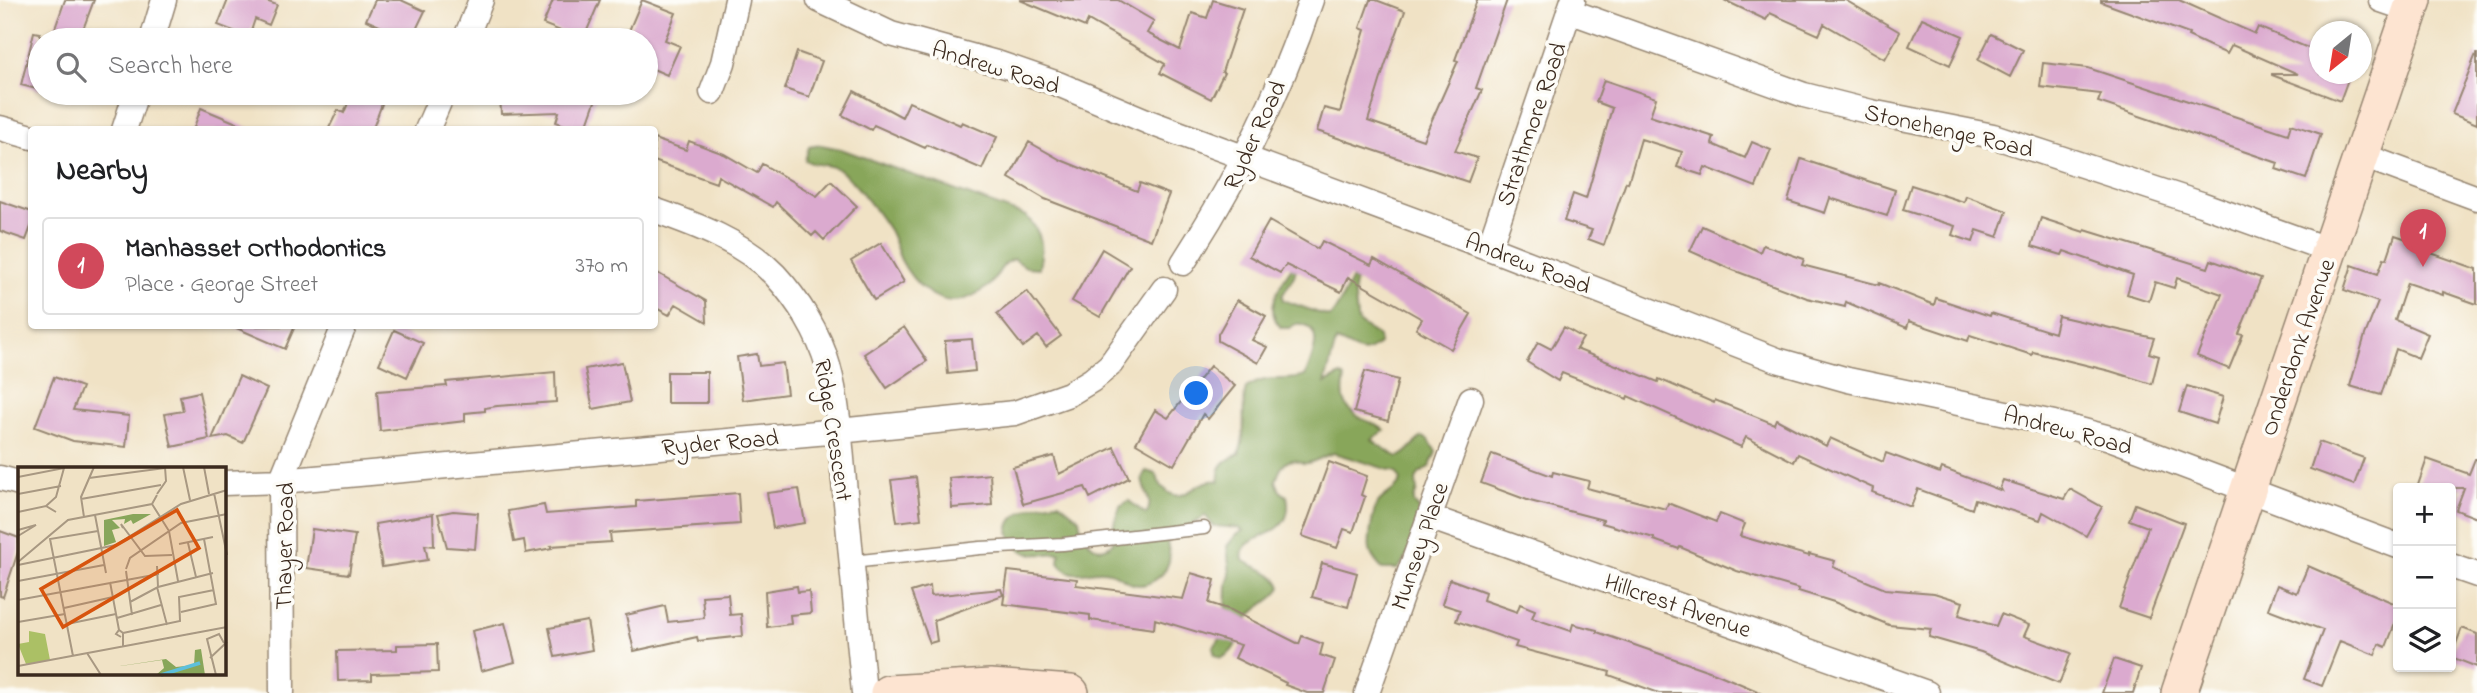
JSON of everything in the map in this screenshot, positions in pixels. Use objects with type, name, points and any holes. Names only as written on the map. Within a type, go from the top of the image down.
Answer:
[{"type":"street","points":[[156,28],[164,0]]},
{"type":"street","points":[[470,28],[481,0]]},
{"type":"street","points":[[712,92],[723,63],[737,0]]},
{"type":"street","name":"Andrew Road","points":[[819,0],[897,36],[1000,64],[1058,84],[1151,123],[1489,248],[1787,364],[1848,380],[2082,430],[2144,450],[2393,544]]},
{"type":"street","name":"Ryder Road","points":[[1183,263],[1216,213],[1245,157],[1279,84],[1311,0]]},
{"type":"street","name":"Onderdonk Avenue","points":[[2179,693],[2361,155],[2402,4]]},
{"type":"street","name":"Strathmore Road","points":[[1489,248],[1571,5]]},
{"type":"street","name":"Stonehenge Road","points":[[1571,5],[1804,95],[1871,112],[1993,136],[2201,204],[2329,250]]},
{"type":"street","points":[[125,126],[132,105]]},
{"type":"street","points":[[429,126],[438,105]]},
{"type":"street","points":[[0,128],[28,136]]},
{"type":"street","points":[[2361,155],[2477,198]]},
{"type":"street","name":"Ridge Crescent","points":[[658,212],[739,247],[758,261],[786,288],[808,322],[828,367],[839,431],[864,693]]},
{"type":"street","name":"Ryder Road","points":[[226,483],[281,481],[1015,413],[1069,394],[1093,380],[1110,365],[1164,289]]},
{"type":"street","name":"Thayer Road","points":[[282,693],[281,481],[343,329]]},
{"type":"street","name":"Munsey Place","points":[[1367,693],[1471,398]]},
{"type":"street","points":[[0,478],[18,483]]},
{"type":"street","name":"Hillcrest Avenue","points":[[1429,517],[1927,693]]},
{"type":"street","points":[[2456,568],[2477,575]]},
{"type":"street","points":[[887,693],[990,687],[1071,693]]},
{"type":"lane","points":[[852,562],[980,548],[1063,544],[1203,528]]},
{"type":"green space","points":[[821,145],[841,149],[1026,216],[1040,240],[1039,268],[1026,267],[1014,259],[1003,266],[989,286],[965,299],[945,300],[927,292],[906,269],[889,230],[854,184],[836,168],[805,160],[809,147]]},
{"type":"green space","points":[[1299,257],[1294,276],[1282,296],[1283,300],[1330,317],[1359,264],[1354,289],[1357,318],[1359,323],[1379,337],[1379,344],[1362,352],[1336,341],[1325,383],[1341,375],[1345,378],[1343,390],[1347,407],[1359,417],[1385,430],[1372,439],[1398,457],[1423,437],[1429,440],[1436,452],[1430,466],[1419,474],[1416,480],[1414,503],[1430,522],[1398,569],[1382,569],[1371,553],[1371,527],[1377,504],[1397,487],[1401,480],[1396,472],[1334,453],[1308,463],[1293,460],[1286,463],[1276,481],[1280,491],[1287,496],[1288,512],[1276,530],[1248,544],[1243,550],[1243,560],[1270,573],[1281,587],[1275,596],[1252,614],[1235,646],[1221,658],[1215,655],[1213,648],[1221,637],[1226,618],[1227,584],[1230,575],[1227,546],[1243,531],[1239,528],[1213,526],[1205,515],[1170,538],[1167,543],[1169,561],[1163,573],[1149,583],[1138,585],[1109,572],[1070,572],[1059,563],[1060,553],[1025,552],[1017,546],[1010,533],[1010,525],[1021,512],[1059,502],[1079,518],[1082,532],[1090,544],[1101,549],[1113,542],[1112,530],[1120,506],[1129,501],[1146,514],[1149,502],[1143,476],[1146,471],[1156,474],[1161,486],[1174,495],[1186,493],[1204,483],[1219,481],[1221,467],[1239,454],[1242,445],[1246,388],[1262,380],[1305,376],[1310,364],[1315,341],[1311,329],[1298,324],[1282,328],[1273,312],[1277,293]]},
{"type":"building","points":[[65,0],[94,0],[84,28],[55,28]]},
{"type":"building","points":[[228,0],[263,0],[277,5],[269,25],[255,19],[252,28],[226,28],[218,25]]},
{"type":"building","points":[[375,0],[401,0],[425,11],[417,28],[384,28],[366,20]]},
{"type":"building","points":[[553,0],[600,0],[588,28],[553,28],[543,24]]},
{"type":"building","points":[[642,0],[676,13],[665,40],[680,46],[667,75],[658,71],[658,28],[630,28]]},
{"type":"building","points":[[1020,0],[1118,0],[1154,21],[1147,33],[1180,50],[1192,13],[1207,18],[1213,0],[1243,9],[1222,72],[1224,73],[1211,99],[1160,73],[1165,64],[1088,20],[1085,27]]},
{"type":"building","points":[[1370,0],[1405,11],[1368,121],[1423,140],[1458,61],[1455,60],[1477,0],[1507,0],[1476,88],[1482,90],[1455,151],[1477,158],[1468,182],[1317,131],[1324,108],[1340,112],[1365,30],[1360,28]]},
{"type":"building","points":[[1724,0],[1845,0],[1900,32],[1885,59],[1824,24],[1819,35],[1770,13],[1766,20]]},
{"type":"building","points":[[2179,0],[2255,34],[2258,27],[2309,48],[2309,84],[2346,84],[2340,101],[2272,75],[2298,74],[2232,45],[2227,54],[2188,36],[2189,34],[2101,2]]},
{"type":"building","points":[[1922,18],[1963,36],[1950,65],[1909,46]]},
{"type":"building","points":[[1991,34],[2023,50],[2010,77],[1978,60]]},
{"type":"building","points":[[797,52],[822,61],[809,97],[785,89]]},
{"type":"building","points":[[2477,54],[2477,124],[2452,114]]},
{"type":"building","points":[[28,56],[28,87],[21,85]]},
{"type":"building","points":[[2043,63],[2088,68],[2288,134],[2291,124],[2321,134],[2306,179],[2276,169],[2278,163],[2098,102],[2101,94],[2040,87]]},
{"type":"building","points":[[1604,80],[1656,98],[1650,116],[1714,137],[1712,144],[1745,158],[1752,142],[1771,150],[1756,187],[1705,167],[1702,175],[1677,167],[1682,152],[1641,139],[1628,183],[1626,182],[1604,245],[1588,239],[1592,230],[1564,221],[1573,194],[1586,199],[1612,108],[1596,102]]},
{"type":"building","points":[[854,91],[902,117],[909,102],[960,125],[962,122],[997,137],[982,169],[874,125],[871,130],[842,115]]},
{"type":"building","points":[[347,105],[382,105],[374,126],[330,126],[338,110],[344,113]]},
{"type":"building","points":[[501,105],[594,105],[586,126],[567,126],[556,122],[559,112],[501,114]]},
{"type":"building","points":[[201,108],[244,126],[194,126]]},
{"type":"building","points":[[658,140],[686,150],[689,141],[724,154],[757,173],[762,164],[817,196],[831,181],[857,206],[824,240],[816,232],[812,236],[776,202],[773,207],[718,176],[716,183],[658,162]]},
{"type":"building","points":[[1029,142],[1061,160],[1137,191],[1140,183],[1169,194],[1151,240],[1045,199],[1009,178]]},
{"type":"building","points":[[1801,159],[1895,190],[1887,216],[1830,198],[1825,213],[1788,201]]},
{"type":"building","points":[[1911,185],[1964,202],[1966,196],[2007,211],[1998,237],[1977,230],[1973,242],[1952,235],[1955,226],[1903,210]]},
{"type":"building","points":[[0,201],[28,211],[26,240],[0,231]]},
{"type":"building","points":[[2041,218],[2208,268],[2211,260],[2261,278],[2239,334],[2243,335],[2229,369],[2197,356],[2222,294],[2177,278],[2174,288],[2155,282],[2149,301],[2127,294],[2133,275],[2064,251],[2062,255],[2032,246]]},
{"type":"building","points":[[1269,221],[1318,249],[1322,241],[1371,265],[1374,259],[1471,314],[1451,349],[1416,329],[1422,319],[1348,277],[1341,292],[1286,265],[1280,273],[1249,256]]},
{"type":"building","points":[[1702,226],[1760,252],[1763,245],[1804,259],[1802,265],[1879,283],[1934,305],[1936,298],[2054,333],[2058,316],[2154,338],[2149,353],[2159,356],[2152,384],[2033,352],[2032,355],[1970,335],[1968,341],[1909,321],[1907,328],[1846,302],[1845,307],[1807,298],[1690,251]]},
{"type":"building","points":[[2395,235],[2424,245],[2422,250],[2477,269],[2477,304],[2407,283],[2395,320],[2428,334],[2418,358],[2396,349],[2381,395],[2350,386],[2378,302],[2344,290],[2352,265],[2378,274],[2384,258],[2387,259]]},
{"type":"building","points":[[881,243],[904,282],[874,300],[851,261]]},
{"type":"building","points":[[1102,249],[1130,266],[1100,317],[1072,301]]},
{"type":"building","points":[[658,273],[706,301],[707,322],[676,304],[669,315],[658,309]]},
{"type":"building","points":[[1027,291],[1061,336],[1046,347],[1038,336],[1023,347],[997,314]]},
{"type":"building","points":[[1237,300],[1266,316],[1252,340],[1267,347],[1258,363],[1218,341],[1218,334]]},
{"type":"building","points":[[904,327],[927,361],[887,388],[864,354]]},
{"type":"building","points":[[1564,327],[1583,338],[1576,349],[1774,424],[1776,419],[1826,446],[1830,438],[1883,462],[1886,453],[1940,473],[1942,468],[2002,491],[2000,487],[2003,480],[2064,499],[2070,489],[2102,507],[2086,536],[2043,512],[2040,520],[1975,499],[1972,509],[1918,489],[1911,507],[1872,492],[1873,488],[1798,454],[1794,462],[1746,437],[1741,447],[1628,396],[1627,399],[1562,373],[1558,381],[1527,362],[1538,342],[1551,349]]},
{"type":"building","points":[[239,329],[294,329],[285,349]]},
{"type":"building","points":[[394,330],[423,343],[407,377],[379,364]]},
{"type":"building","points":[[972,339],[975,371],[948,374],[945,341]]},
{"type":"building","points":[[757,354],[759,366],[783,363],[787,394],[743,400],[737,357]]},
{"type":"building","points":[[622,362],[630,402],[593,409],[585,369]]},
{"type":"building","points":[[1210,366],[1235,386],[1208,419],[1203,414],[1174,465],[1136,443],[1155,410],[1168,418]]},
{"type":"building","points":[[1365,371],[1398,380],[1388,421],[1354,412]]},
{"type":"building","points":[[555,372],[556,402],[497,406],[485,408],[485,411],[465,413],[465,421],[380,431],[377,391],[447,386],[446,382]]},
{"type":"building","points":[[667,372],[707,372],[707,403],[667,403]]},
{"type":"building","points":[[239,376],[267,389],[243,443],[228,436],[212,439]]},
{"type":"building","points":[[54,377],[82,387],[73,410],[129,416],[126,447],[73,441],[35,427]]},
{"type":"building","points":[[2187,386],[2223,397],[2215,424],[2179,412]]},
{"type":"building","points":[[199,392],[209,439],[172,447],[165,414],[183,411],[180,396]]},
{"type":"building","points":[[2319,442],[2364,458],[2354,485],[2310,469]]},
{"type":"building","points":[[1114,447],[1129,478],[1090,498],[1085,487],[1023,504],[1013,467],[1054,456],[1059,474]]},
{"type":"building","points":[[1492,454],[1552,476],[1553,472],[1589,481],[1587,488],[1666,509],[1668,503],[1716,522],[1720,514],[1745,524],[1740,536],[1835,561],[1833,567],[1885,589],[1934,593],[1963,602],[1959,615],[1996,626],[2001,614],[2029,625],[2024,636],[2071,653],[2059,684],[1981,652],[1929,637],[1931,629],[1889,625],[1834,602],[1798,591],[1799,589],[1737,571],[1680,547],[1679,549],[1654,538],[1602,523],[1603,520],[1530,501],[1481,483]]},
{"type":"building","points":[[2427,459],[2469,474],[2477,459],[2477,518],[2456,510],[2464,488],[2456,488],[2456,483],[2419,483]]},
{"type":"building","points":[[1329,462],[1367,476],[1361,495],[1365,497],[1353,532],[1344,529],[1337,548],[1302,536]]},
{"type":"building","points":[[990,474],[992,505],[952,508],[949,478]]},
{"type":"building","points":[[916,477],[921,519],[897,522],[891,480]]},
{"type":"building","points":[[799,489],[805,523],[773,528],[767,493]]},
{"type":"building","points":[[738,493],[740,524],[610,533],[611,542],[551,546],[552,548],[526,553],[524,540],[514,542],[508,511],[544,505],[546,514],[636,507],[636,501]]},
{"type":"building","points":[[2135,504],[2184,523],[2149,618],[2119,608],[2148,527],[2129,520]]},
{"type":"building","points":[[453,511],[478,513],[475,549],[447,547],[438,514]]},
{"type":"building","points":[[433,514],[434,546],[425,545],[428,560],[382,567],[375,524]]},
{"type":"building","points":[[312,529],[355,535],[349,574],[306,568]]},
{"type":"building","points":[[0,531],[18,538],[18,552],[3,597],[0,596]]},
{"type":"building","points":[[1322,563],[1357,573],[1348,607],[1312,597]]},
{"type":"building","points":[[2308,566],[2393,603],[2393,629],[2386,647],[2379,644],[2375,655],[2340,641],[2322,686],[2304,679],[2323,630],[2268,609],[2277,585],[2297,593]]},
{"type":"building","points":[[1008,571],[1077,579],[1076,585],[1183,599],[1191,573],[1215,580],[1209,603],[1231,610],[1299,644],[1302,636],[1323,644],[1320,655],[1335,660],[1324,693],[1307,693],[1285,685],[1286,683],[1235,658],[1241,645],[1155,619],[1154,629],[1090,620],[1090,615],[1003,604]]},
{"type":"building","points":[[1450,579],[1485,592],[1483,600],[1517,612],[1520,604],[1535,610],[1532,618],[1571,631],[1573,624],[1597,630],[1762,693],[1659,693],[1609,675],[1610,672],[1515,647],[1517,642],[1456,621],[1460,610],[1442,604]]},
{"type":"building","points":[[797,586],[798,592],[809,591],[811,613],[790,615],[791,624],[767,627],[765,591]]},
{"type":"building","points":[[930,586],[931,596],[1001,589],[1003,595],[934,620],[937,641],[930,643],[911,592]]},
{"type":"building","points":[[728,594],[730,615],[741,614],[743,636],[698,641],[697,637],[634,651],[626,615],[665,606],[668,622],[704,618],[702,596]]},
{"type":"building","points":[[587,621],[592,650],[555,657],[549,628]]},
{"type":"building","points":[[505,623],[515,662],[481,671],[472,631]]},
{"type":"building","points":[[2462,628],[2477,634],[2477,667],[2456,659],[2456,644]]},
{"type":"building","points":[[437,644],[438,672],[372,674],[372,680],[338,681],[337,651],[397,650],[397,645]]},
{"type":"building","points":[[2114,659],[2141,668],[2133,693],[2102,693]]},
{"type":"place","name":"Manhasset Orthodontics","points":[[2423,267]]}]
